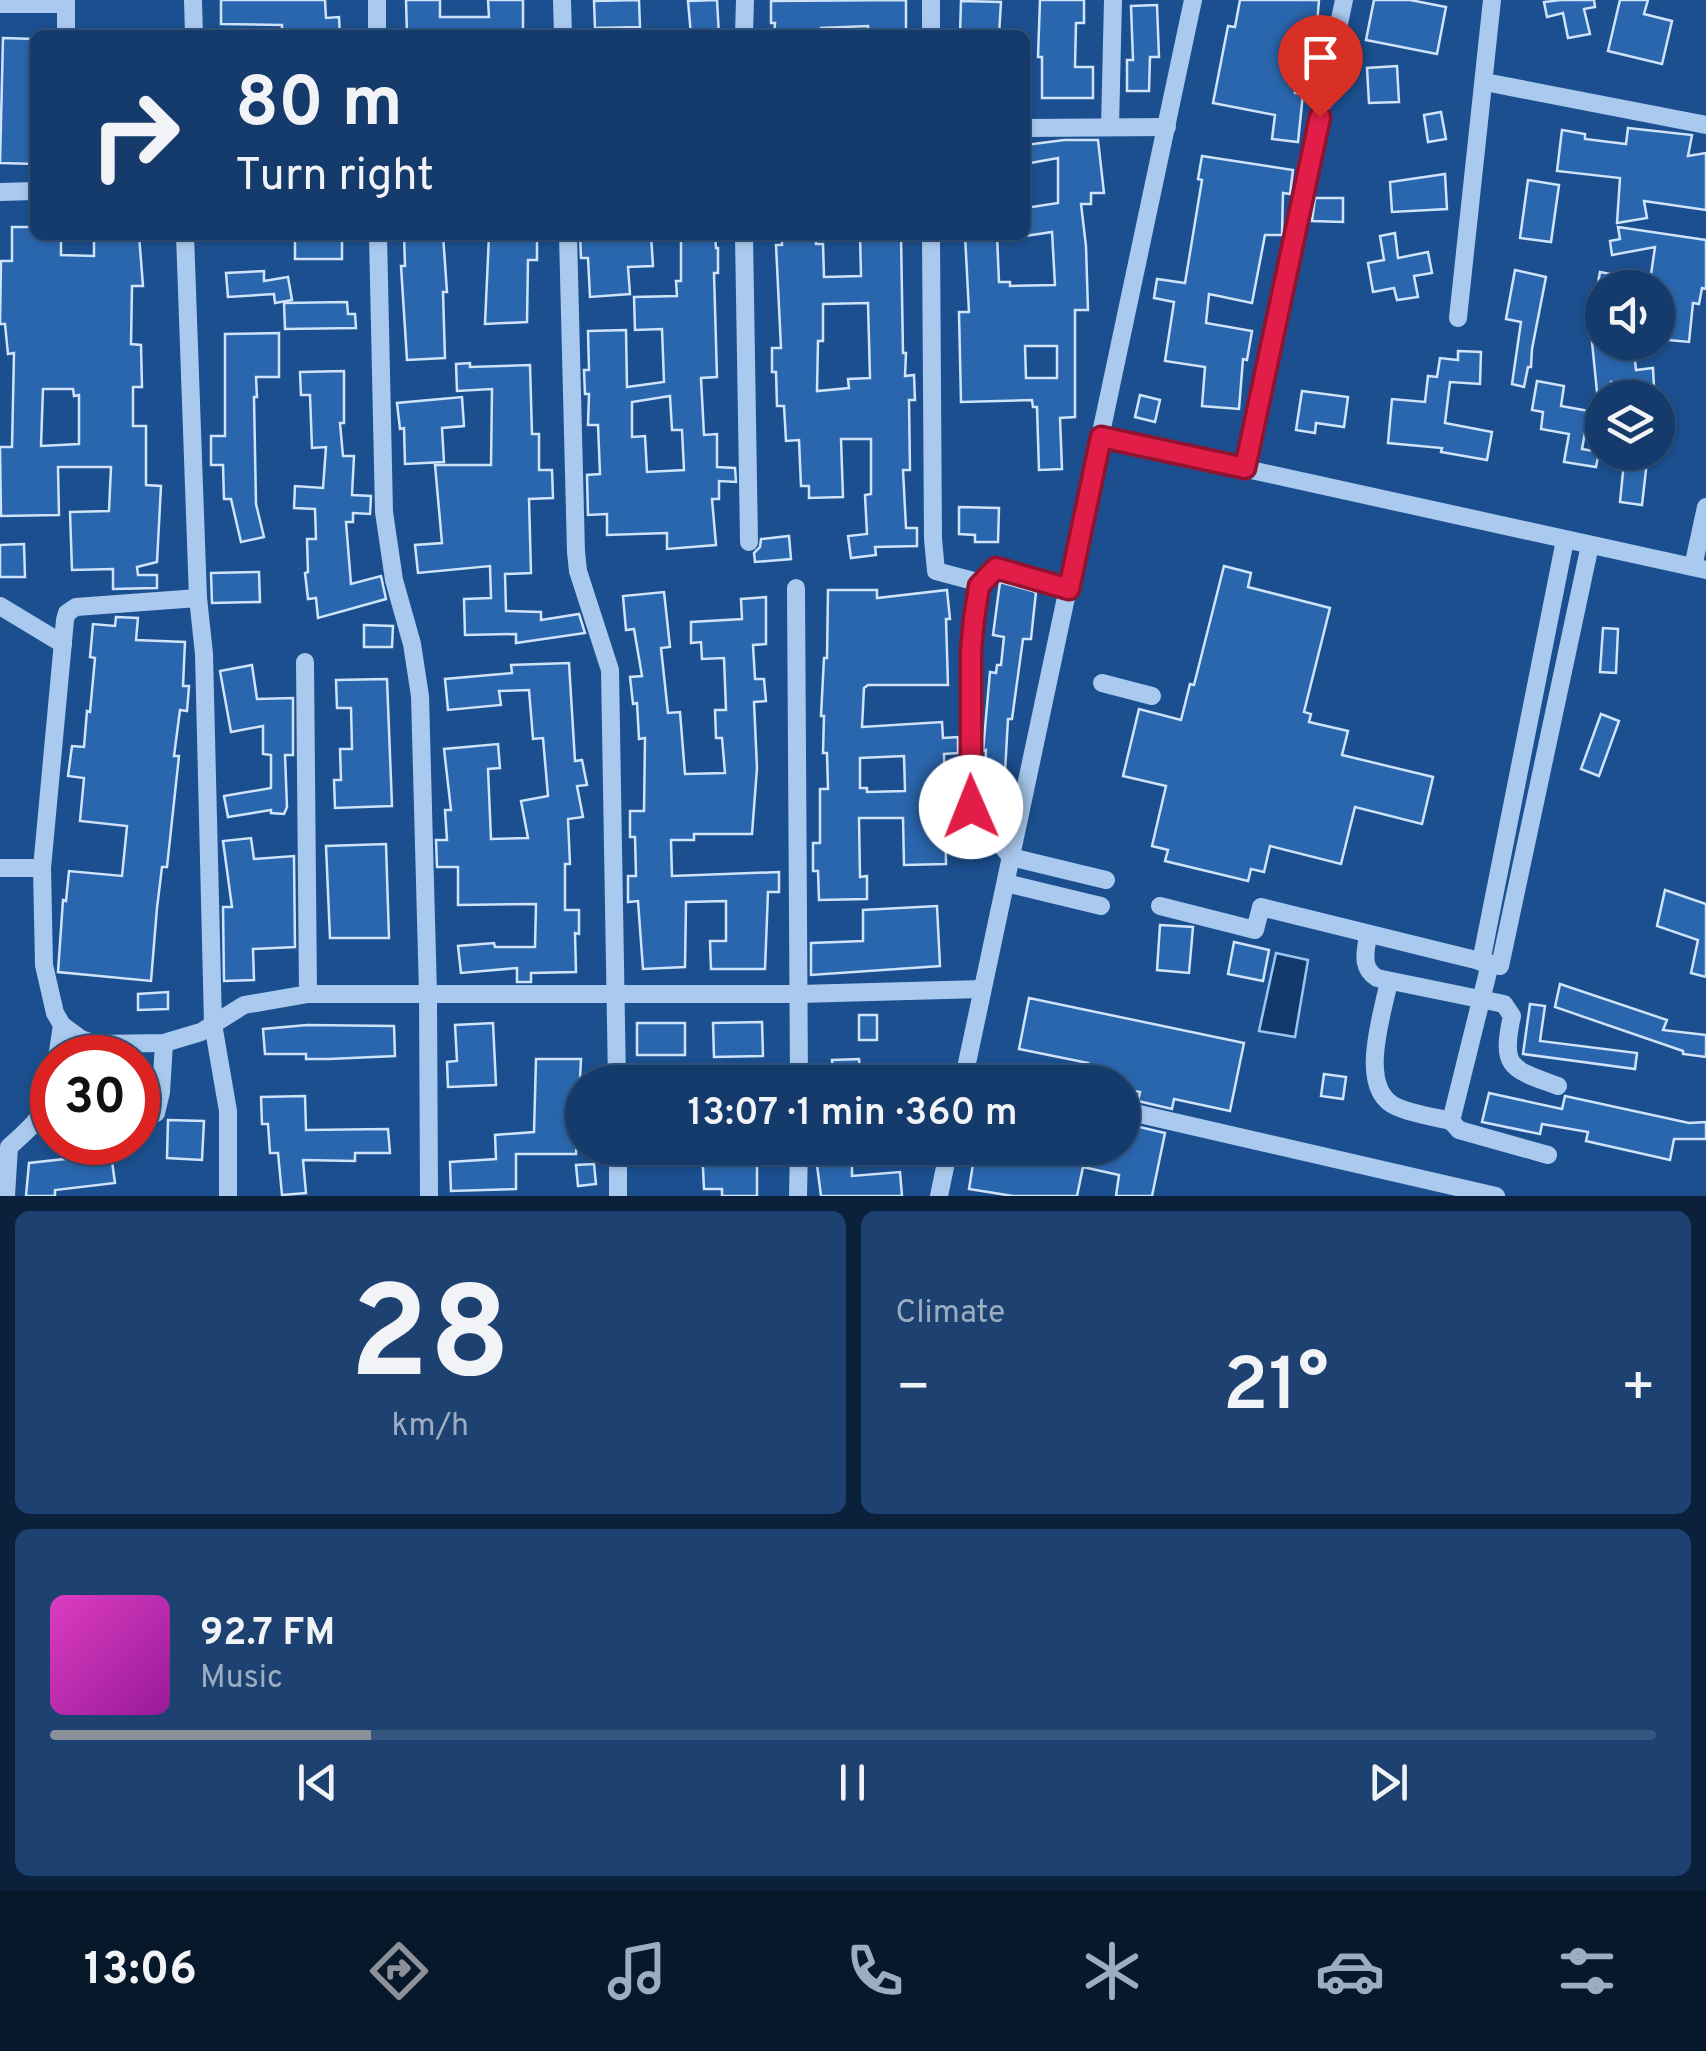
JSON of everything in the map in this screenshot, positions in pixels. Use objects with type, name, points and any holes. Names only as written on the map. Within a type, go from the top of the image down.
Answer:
[{"type":"street","points":[[194,0],[194,30]]},
{"type":"street","points":[[377,30],[378,0]]},
{"type":"street","points":[[562,0],[563,30]]},
{"type":"street","points":[[744,30],[745,0]]},
{"type":"street","points":[[931,0],[931,30]]},
{"type":"street","points":[[1110,127],[1113,0]]},
{"type":"street","points":[[971,1065],[982,989],[1194,0]]},
{"type":"street","points":[[1245,468],[1344,0]]},
{"type":"street","points":[[1458,318],[1492,0]]},
{"type":"street","points":[[0,4],[66,2],[66,30]]},
{"type":"street","points":[[1484,82],[1706,125]]},
{"type":"street","points":[[1030,128],[1167,127]]},
{"type":"street","points":[[0,192],[30,190]]},
{"type":"street","points":[[185,240],[198,598],[204,654],[213,1024],[228,1111],[228,1196]]},
{"type":"street","points":[[378,240],[384,512],[391,564],[412,644],[420,696],[430,1196]]},
{"type":"street","points":[[568,240],[576,552],[578,571],[610,670],[617,1065]]},
{"type":"street","points":[[744,240],[749,542]]},
{"type":"street","points":[[932,240],[932,539],[936,571],[981,583]]},
{"type":"street","points":[[1101,437],[1700,569],[1706,508]]},
{"type":"street","points":[[1451,1121],[1490,964],[1565,540]]},
{"type":"street","points":[[1490,964],[1590,546]]},
{"type":"street","points":[[1069,589],[996,568],[981,583],[971,650],[970,801],[974,812],[1011,857],[1106,880]]},
{"type":"street","points":[[796,588],[799,1065]]},
{"type":"street","points":[[198,598],[76,607],[67,614],[42,868],[44,965],[55,1013],[62,1025],[80,1039],[95,1044],[164,1043],[183,1039],[244,1005],[308,994],[799,994],[982,989]]},
{"type":"street","points":[[0,606],[63,644]]},
{"type":"street","points":[[305,662],[308,994]]},
{"type":"street","points":[[1102,683],[1152,696]]},
{"type":"street","points":[[0,868],[42,868]]},
{"type":"street","points":[[1006,882],[1101,906]]},
{"type":"street","points":[[1160,906],[1256,930],[1261,908],[1490,964]]},
{"type":"street","points":[[1368,934],[1364,963],[1369,972],[1389,981],[1483,998],[1509,1008],[1512,1016],[1506,1046],[1510,1063],[1517,1070],[1558,1086]]},
{"type":"street","points":[[1389,981],[1373,1057],[1376,1080],[1384,1098],[1394,1107],[1451,1121],[1459,1130],[1548,1156]]},
{"type":"street","points":[[60,1035],[62,1025]]},
{"type":"street","points":[[160,1099],[164,1043]]},
{"type":"street","points":[[1140,1115],[1403,1187],[1496,1196]]},
{"type":"street","points":[[6,1196],[4,1147],[30,1127]]},
{"type":"street","points":[[618,1165],[618,1196]]},
{"type":"street","points":[[798,1165],[798,1196]]},
{"type":"street","points":[[938,1196],[945,1165]]},
{"type":"water","points":[[1276,953],[1308,960],[1295,1037],[1259,1031]]},
{"type":"building","points":[[221,0],[325,0],[326,18],[339,17],[340,30],[282,30],[282,25],[221,24]]},
{"type":"building","points":[[406,0],[440,0],[440,17],[489,17],[488,0],[523,0],[523,30],[407,30]]},
{"type":"building","points":[[639,0],[640,27],[595,28],[594,1]]},
{"type":"building","points":[[717,0],[719,30],[691,30],[688,1]]},
{"type":"building","points":[[906,0],[906,30],[868,30],[868,26],[774,30],[771,1]]},
{"type":"building","points":[[1040,0],[1084,0],[1084,23],[1076,23],[1075,67],[1093,67],[1093,98],[1042,98],[1042,57],[1038,57]]},
{"type":"building","points":[[1240,0],[1319,0],[1317,25],[1304,24],[1295,93],[1303,94],[1298,142],[1272,139],[1275,115],[1213,103],[1228,26],[1235,27]]},
{"type":"building","points":[[1374,0],[1410,0],[1446,7],[1437,54],[1366,40]]},
{"type":"building","points":[[1594,0],[1595,7],[1584,9],[1590,34],[1568,38],[1563,13],[1547,17],[1544,2]]},
{"type":"building","points":[[1620,0],[1648,0],[1644,14],[1672,21],[1662,64],[1608,51]]},
{"type":"building","points":[[961,1],[1001,2],[999,30],[960,30]]},
{"type":"building","points":[[1157,5],[1159,57],[1150,57],[1149,91],[1127,91],[1127,60],[1133,60],[1131,6]]},
{"type":"building","points":[[3,38],[30,39],[30,164],[0,163]]},
{"type":"building","points":[[1397,66],[1399,102],[1369,103],[1367,68]]},
{"type":"building","points":[[1441,112],[1446,139],[1428,142],[1424,115]]},
{"type":"building","points":[[1628,128],[1692,135],[1688,156],[1706,153],[1706,210],[1644,201],[1647,218],[1617,223],[1620,178],[1557,171],[1562,130],[1585,134],[1585,139],[1626,144]]},
{"type":"building","points":[[1098,140],[1104,193],[1091,193],[1091,204],[1081,204],[1088,310],[1075,310],[1075,417],[1060,418],[1062,469],[1039,470],[1037,407],[1033,407],[1032,400],[961,402],[959,312],[969,312],[965,240],[997,240],[999,282],[1010,282],[1010,286],[1055,285],[1052,232],[1030,235],[1030,207],[1058,203],[1058,158],[1030,163],[1030,144]],"holes":[[[1025,346],[1057,346],[1057,378],[1026,378]]]},
{"type":"building","points":[[1202,156],[1293,170],[1290,194],[1283,193],[1282,235],[1265,235],[1252,303],[1209,294],[1206,323],[1252,331],[1247,360],[1243,359],[1239,409],[1202,406],[1205,367],[1165,361],[1174,302],[1154,298],[1157,279],[1185,283],[1202,180],[1198,179]]},
{"type":"building","points":[[1445,174],[1447,209],[1392,212],[1390,182]]},
{"type":"building","points":[[1528,180],[1559,185],[1551,242],[1520,238]]},
{"type":"building","points":[[1315,198],[1343,198],[1343,222],[1312,221]]},
{"type":"building","points":[[12,227],[30,227],[30,240],[61,240],[61,255],[94,256],[94,240],[139,240],[143,286],[132,286],[131,344],[141,345],[142,387],[133,387],[133,426],[146,426],[146,485],[161,486],[157,562],[137,567],[138,575],[157,575],[157,588],[113,589],[113,569],[72,570],[70,512],[109,511],[111,467],[58,467],[59,515],[1,516],[0,447],[12,447],[14,353],[8,354],[5,324],[0,324],[1,261],[12,261]],"holes":[[[43,389],[73,389],[74,396],[79,395],[79,444],[41,446]]]},
{"type":"building","points":[[1618,227],[1706,240],[1706,289],[1702,288],[1699,304],[1693,303],[1689,342],[1675,341],[1675,270],[1652,270],[1655,247],[1612,255],[1610,241],[1620,239]]},
{"type":"building","points":[[1395,233],[1398,258],[1428,252],[1432,273],[1414,276],[1418,297],[1397,300],[1394,288],[1373,292],[1368,263],[1384,260],[1380,236]]},
{"type":"building","points":[[295,240],[342,240],[342,259],[295,259]]},
{"type":"building","points":[[404,240],[443,240],[445,358],[407,360],[401,266],[405,266]]},
{"type":"building","points":[[489,240],[537,240],[537,260],[528,260],[527,322],[485,324]]},
{"type":"building","points":[[580,240],[651,240],[653,266],[628,267],[630,294],[590,297],[588,258],[581,258]]},
{"type":"building","points":[[681,240],[715,240],[717,377],[701,378],[704,435],[717,434],[717,467],[735,468],[736,482],[719,481],[719,499],[712,499],[716,545],[667,549],[667,533],[607,535],[607,514],[588,515],[587,475],[600,474],[598,425],[588,425],[589,394],[585,394],[584,370],[589,370],[588,331],[626,330],[627,387],[664,382],[662,329],[635,330],[634,297],[677,296],[676,281],[681,281]],"holes":[[[670,396],[672,430],[682,430],[684,470],[647,472],[645,436],[632,437],[632,402]]]},
{"type":"building","points":[[782,240],[816,240],[816,244],[823,244],[824,277],[861,276],[860,240],[901,240],[905,376],[914,375],[915,400],[909,400],[910,470],[903,470],[906,528],[917,528],[917,546],[875,547],[876,555],[851,558],[848,536],[867,534],[865,495],[871,494],[871,439],[841,439],[843,497],[809,498],[809,486],[801,486],[799,440],[786,441],[784,406],[777,406],[776,372],[772,372],[772,348],[781,348],[776,245],[782,245]],"holes":[[[868,303],[870,378],[848,379],[849,388],[817,391],[823,304]]]},
{"type":"building","points":[[1515,270],[1546,277],[1524,387],[1512,384],[1521,322],[1506,319]]},
{"type":"building","points":[[264,271],[264,281],[288,277],[292,300],[275,303],[274,294],[228,297],[226,273]]},
{"type":"building","points":[[347,302],[348,314],[355,314],[356,328],[285,329],[284,303]]},
{"type":"building","points":[[279,333],[279,377],[256,377],[254,397],[256,504],[264,537],[241,542],[231,499],[224,499],[223,465],[211,465],[211,436],[225,436],[225,334]]},
{"type":"building","points":[[1458,351],[1481,352],[1480,384],[1450,382],[1445,423],[1492,432],[1487,460],[1441,452],[1442,448],[1388,443],[1392,399],[1425,402],[1428,376],[1437,377],[1440,358],[1458,360]]},
{"type":"building","points":[[1594,360],[1635,360],[1636,370],[1653,368],[1654,380],[1596,380]]},
{"type":"building","points":[[470,363],[470,367],[530,365],[532,434],[539,434],[539,470],[552,470],[553,498],[529,499],[531,573],[505,574],[506,611],[541,612],[541,620],[579,614],[585,633],[516,643],[516,634],[465,635],[464,599],[491,598],[490,566],[418,573],[415,545],[442,543],[435,465],[491,465],[492,389],[457,391],[456,364]]},
{"type":"building","points":[[344,371],[344,423],[340,423],[343,456],[354,456],[352,495],[371,496],[370,514],[353,513],[353,522],[346,522],[351,584],[381,576],[386,599],[318,618],[316,598],[308,599],[305,573],[307,539],[316,539],[315,509],[294,508],[295,486],[323,488],[326,447],[312,448],[310,395],[301,395],[300,372]]},
{"type":"building","points":[[1537,381],[1564,386],[1561,406],[1585,410],[1585,465],[1564,462],[1569,434],[1541,429],[1543,412],[1532,410]]},
{"type":"building","points":[[1302,391],[1348,397],[1344,427],[1316,423],[1315,433],[1296,430]]},
{"type":"building","points":[[1140,395],[1160,400],[1155,422],[1135,417]]},
{"type":"building","points":[[462,397],[464,426],[442,428],[444,462],[405,464],[404,428],[400,429],[397,403]]},
{"type":"building","points":[[1623,470],[1646,470],[1642,505],[1620,502]]},
{"type":"building","points":[[959,507],[999,508],[998,542],[975,542],[975,535],[959,534]]},
{"type":"building","points":[[789,536],[791,559],[755,562],[754,553],[761,539]]},
{"type":"building","points":[[24,544],[25,577],[0,577],[0,545]]},
{"type":"building","points":[[1224,566],[1251,573],[1248,587],[1330,608],[1304,712],[1311,714],[1309,722],[1348,731],[1342,755],[1433,777],[1422,824],[1355,807],[1341,864],[1270,846],[1264,872],[1251,869],[1248,881],[1165,861],[1168,850],[1152,846],[1166,786],[1123,776],[1139,709],[1181,720],[1190,684],[1194,685]]},
{"type":"building","points":[[259,572],[260,602],[212,603],[211,573]]},
{"type":"building","points":[[1000,582],[1036,592],[1031,639],[1023,639],[1012,719],[1008,719],[1005,772],[985,771],[986,750],[983,751],[990,672],[996,673],[997,665],[1001,665],[1004,637],[993,635]]},
{"type":"building","points":[[828,590],[877,590],[877,598],[947,590],[948,685],[868,685],[864,688],[862,727],[942,722],[943,738],[958,737],[958,753],[944,754],[946,864],[904,865],[903,818],[859,818],[860,877],[867,876],[867,899],[819,900],[818,871],[813,871],[813,843],[820,843],[820,789],[828,789],[821,716]],"holes":[[[904,756],[905,791],[867,792],[867,788],[860,788],[860,758]]]},
{"type":"building","points":[[664,592],[670,647],[661,648],[668,713],[680,712],[685,774],[725,773],[722,738],[716,738],[715,710],[726,710],[724,658],[702,659],[701,642],[691,643],[691,622],[742,619],[741,599],[766,597],[766,644],[753,645],[755,679],[764,679],[766,701],[754,702],[757,768],[752,834],[694,834],[694,840],[671,840],[672,876],[779,872],[779,892],[768,892],[765,969],[711,969],[710,941],[726,941],[726,901],[686,902],[685,967],[643,969],[638,901],[628,902],[628,876],[636,876],[630,811],[644,811],[645,738],[639,739],[637,703],[633,704],[630,677],[642,676],[634,629],[626,630],[623,596]]},
{"type":"building","points":[[116,617],[138,618],[136,640],[185,642],[183,686],[189,686],[187,711],[180,710],[174,756],[179,756],[167,867],[162,867],[151,981],[58,972],[69,871],[122,876],[127,826],[80,821],[84,778],[68,776],[72,746],[84,747],[87,711],[90,712],[95,658],[90,657],[93,624],[115,626]]},
{"type":"building","points":[[364,625],[393,626],[392,647],[364,647]]},
{"type":"building","points":[[1603,628],[1618,629],[1616,673],[1600,672]]},
{"type":"building","points":[[569,663],[575,761],[582,760],[587,785],[577,786],[583,817],[568,819],[570,864],[565,864],[565,910],[579,910],[576,972],[531,973],[531,982],[517,982],[517,968],[461,973],[458,946],[494,943],[495,947],[535,947],[536,904],[458,905],[458,867],[437,867],[436,840],[447,840],[445,810],[451,810],[444,749],[498,744],[500,768],[488,769],[491,839],[528,838],[521,801],[548,796],[543,738],[533,739],[529,690],[499,691],[501,705],[448,710],[445,679],[512,673],[511,665]]},
{"type":"building","points":[[252,665],[257,699],[293,698],[293,755],[285,755],[287,807],[284,814],[271,810],[228,817],[224,796],[271,788],[271,755],[263,754],[263,726],[231,732],[220,671]]},
{"type":"building","points":[[387,679],[392,806],[335,808],[334,780],[341,780],[340,749],[352,749],[351,708],[337,708],[336,680]]},
{"type":"building","points":[[1601,714],[1619,721],[1599,776],[1581,769]]},
{"type":"building","points":[[251,838],[254,859],[294,856],[295,947],[253,949],[254,980],[224,981],[223,907],[232,907],[223,841]]},
{"type":"building","points":[[386,844],[389,938],[330,938],[326,846]]},
{"type":"building","points":[[1665,890],[1706,904],[1706,977],[1691,973],[1698,940],[1657,926]]},
{"type":"building","points":[[937,906],[940,966],[811,975],[811,943],[863,941],[863,910]]},
{"type":"building","points":[[1160,925],[1193,927],[1189,973],[1157,970]]},
{"type":"building","points":[[1234,942],[1269,950],[1263,981],[1228,974]]},
{"type":"building","points":[[1560,984],[1667,1020],[1663,1030],[1706,1035],[1706,1057],[1683,1054],[1555,1007]]},
{"type":"building","points":[[168,992],[168,1009],[138,1010],[138,994]]},
{"type":"building","points":[[1029,998],[1244,1043],[1230,1111],[1174,1099],[1172,1109],[1140,1101],[1140,1065],[1088,1065],[1019,1049]]},
{"type":"building","points":[[1530,1004],[1545,1006],[1540,1041],[1637,1053],[1635,1069],[1523,1054]]},
{"type":"building","points":[[859,1015],[877,1015],[877,1040],[859,1040]]},
{"type":"building","points":[[762,1022],[763,1056],[714,1057],[713,1023]]},
{"type":"building","points":[[493,1023],[496,1085],[448,1087],[447,1062],[457,1061],[455,1025]]},
{"type":"building","points":[[637,1023],[685,1023],[685,1055],[637,1055]]},
{"type":"building","points":[[394,1026],[395,1056],[306,1059],[306,1054],[265,1054],[263,1029]]},
{"type":"building","points":[[536,1059],[581,1059],[581,1065],[565,1065],[565,1154],[516,1154],[516,1189],[451,1191],[450,1162],[496,1159],[495,1135],[534,1132]]},
{"type":"building","points":[[859,1059],[860,1065],[832,1065],[832,1060]]},
{"type":"building","points":[[1324,1074],[1346,1077],[1343,1099],[1321,1096]]},
{"type":"building","points":[[1489,1093],[1562,1109],[1565,1096],[1689,1123],[1706,1122],[1706,1139],[1674,1139],[1670,1160],[1586,1141],[1588,1132],[1542,1124],[1540,1134],[1482,1122]]},
{"type":"building","points":[[305,1096],[306,1130],[388,1129],[390,1153],[355,1153],[355,1161],[303,1160],[306,1193],[282,1195],[278,1153],[270,1153],[268,1124],[262,1124],[261,1097]]},
{"type":"building","points":[[168,1120],[204,1121],[202,1160],[167,1158]]},
{"type":"building","points":[[1140,1127],[1165,1133],[1152,1196],[1116,1196],[1119,1175],[1083,1167],[1077,1196],[1013,1196],[969,1189],[973,1165],[1140,1165]]},
{"type":"building","points":[[29,1163],[113,1165],[115,1183],[55,1190],[55,1196],[26,1196]]},
{"type":"building","points":[[576,1165],[594,1165],[596,1184],[578,1186]]},
{"type":"building","points":[[703,1165],[757,1165],[757,1196],[722,1196],[722,1189],[704,1189]]},
{"type":"building","points":[[817,1165],[852,1165],[852,1176],[900,1172],[902,1196],[821,1196]]},
{"type":"route","points":[[971,807],[971,650],[979,586],[996,568],[1069,589],[1101,437],[1245,468],[1320,117]]}]
